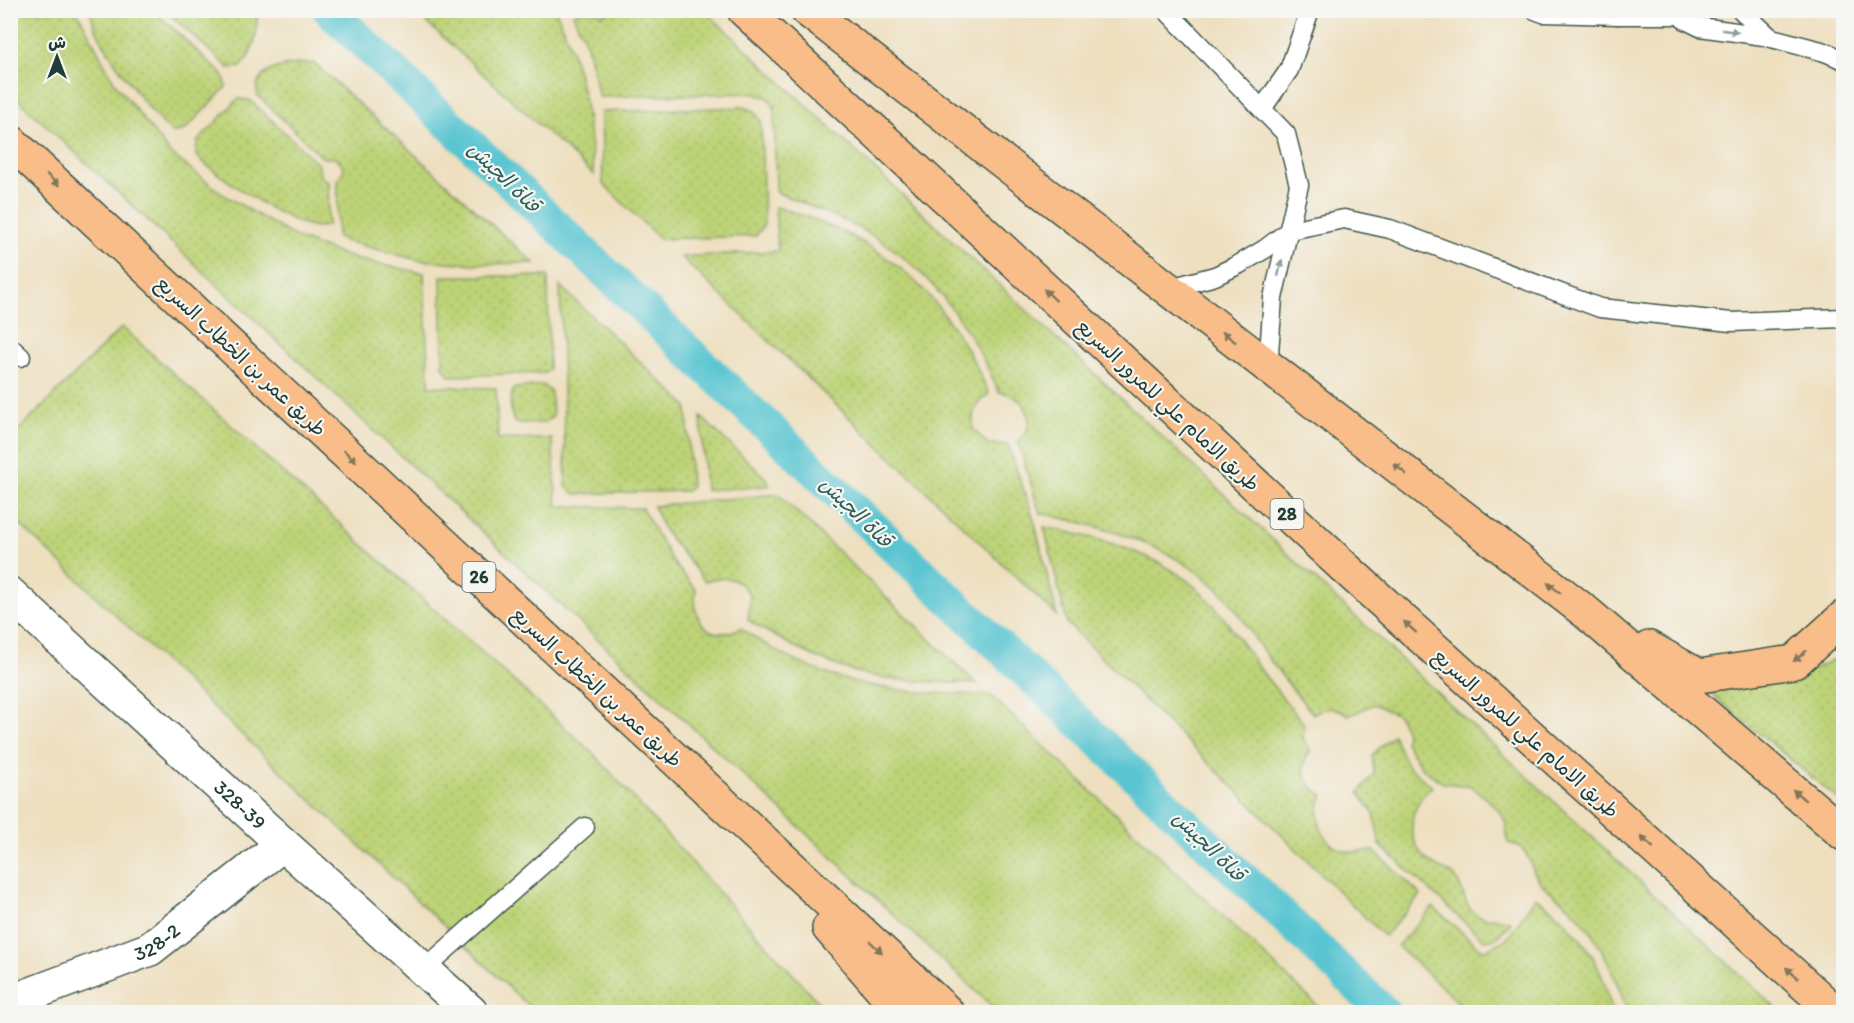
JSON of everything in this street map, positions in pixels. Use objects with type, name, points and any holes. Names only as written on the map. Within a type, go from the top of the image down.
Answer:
[{"type":"highway","name":"طريق الامام علي للمرور السريع","points":[[744,10],[1344,567],[1835,1012]]},
{"type":"highway","points":[[807,10],[1587,613],[1844,834]]},
{"type":"highway","name":"طريق عمر بن الخطاب السريع","points":[[10,141],[947,1012]]},
{"type":"highway","points":[[1587,613],[1699,676],[1794,662],[1844,617]]},
{"type":"highway","points":[[722,804],[902,1012]]},
{"type":"street","name":"328-39","points":[[10,594],[283,844],[471,1012]]},
{"type":"street","name":"328-2","points":[[10,1002],[150,948],[283,844]]},
{"type":"lane","points":[[1166,10],[1286,134],[1299,185],[1273,298],[1268,367]]},
{"type":"lane","points":[[1262,109],[1289,70],[1310,10]]},
{"type":"lane","points":[[1535,10],[1543,13],[1679,13],[1700,27],[1771,38],[1825,52],[1844,60]]},
{"type":"lane","points":[[1741,10],[1771,38]]},
{"type":"lane","points":[[1167,290],[1215,276],[1238,265],[1265,249],[1290,230],[1344,219],[1390,229],[1600,308],[1731,322],[1844,318]]},
{"type":"lane","points":[[423,970],[585,827]]},
{"type":"green space","points":[[612,10],[705,11],[1780,1012],[1628,1012],[1612,972],[1592,933],[1573,910],[1541,883],[1526,853],[1516,845],[1508,843],[1505,821],[1497,808],[1471,786],[1443,783],[1422,768],[1405,742],[1406,732],[1398,715],[1374,704],[1349,716],[1331,709],[1313,714],[1272,664],[1231,603],[1200,574],[1158,549],[1112,531],[1040,513],[1018,442],[1028,426],[1029,418],[1023,404],[1008,394],[999,392],[965,327],[951,307],[919,271],[880,240],[855,226],[776,192],[774,106],[768,98],[752,93],[599,97],[587,45],[573,14],[582,11],[598,11],[601,15]]},
{"type":"green space","points":[[10,11],[77,11],[114,82],[170,153],[224,195],[297,238],[358,260],[424,273],[429,386],[496,388],[498,439],[552,439],[557,506],[642,508],[673,562],[696,590],[696,612],[705,627],[720,633],[741,628],[801,664],[860,683],[922,692],[990,695],[1324,1012],[998,1012],[11,93]]},
{"type":"green space","points":[[91,11],[154,11],[224,76],[226,87],[185,130],[173,133],[151,111],[111,56],[94,23]]},
{"type":"green space","points":[[166,11],[257,11],[253,47],[241,67],[229,68]]},
{"type":"green space","points":[[414,11],[556,11],[578,71],[594,175]]},
{"type":"green space","points":[[314,63],[534,263],[475,264],[418,260],[337,237],[338,179],[344,170],[341,162],[334,158],[323,158],[257,95],[257,85],[261,77],[268,72],[296,64]]},
{"type":"green space","points":[[238,99],[250,100],[319,165],[320,176],[329,182],[328,224],[318,227],[282,215],[239,189],[196,155],[197,142]]},
{"type":"green space","points":[[742,107],[755,111],[761,122],[764,224],[756,236],[660,239],[603,184],[601,112]]},
{"type":"green space","points":[[775,207],[831,227],[859,240],[884,256],[927,294],[962,340],[989,394],[980,401],[975,409],[973,429],[988,444],[1008,445],[1034,520],[1057,616],[681,257],[778,251]]},
{"type":"green space","points":[[441,276],[548,276],[549,370],[545,373],[449,376],[443,366]]},
{"type":"green space","points":[[560,286],[687,406],[691,487],[687,491],[575,494],[566,487]]},
{"type":"green space","points":[[122,327],[593,753],[827,1012],[535,1012],[11,516],[10,439]]},
{"type":"green space","points":[[543,385],[551,392],[553,416],[544,423],[515,423],[510,405],[515,388]]},
{"type":"green space","points":[[701,417],[768,480],[769,486],[705,490]]},
{"type":"green space","points":[[778,494],[977,684],[866,675],[813,656],[780,639],[748,620],[750,595],[741,584],[725,578],[705,581],[665,532],[653,506]]},
{"type":"green space","points":[[1044,527],[1101,540],[1156,561],[1189,582],[1215,607],[1304,724],[1303,738],[1311,751],[1305,763],[1305,776],[1312,787],[1323,795],[1319,820],[1321,829],[1330,843],[1346,851],[1374,851],[1421,895],[1384,936],[1067,623]]},
{"type":"green space","points":[[1843,655],[1843,803],[1709,692],[1797,677]]},
{"type":"green space","points":[[1393,735],[1407,765],[1432,787],[1418,803],[1414,812],[1412,832],[1415,842],[1427,860],[1455,877],[1468,906],[1475,914],[1484,918],[1511,922],[1496,938],[1484,940],[1380,845],[1374,814],[1359,793],[1374,773],[1372,755]]},
{"type":"green space","points":[[1535,897],[1562,919],[1593,957],[1613,1012],[1469,1012],[1397,946],[1433,907],[1485,950],[1508,938]]},
{"type":"waterway","name":"قناة الجيش","points":[[329,10],[1384,1012]]}]
